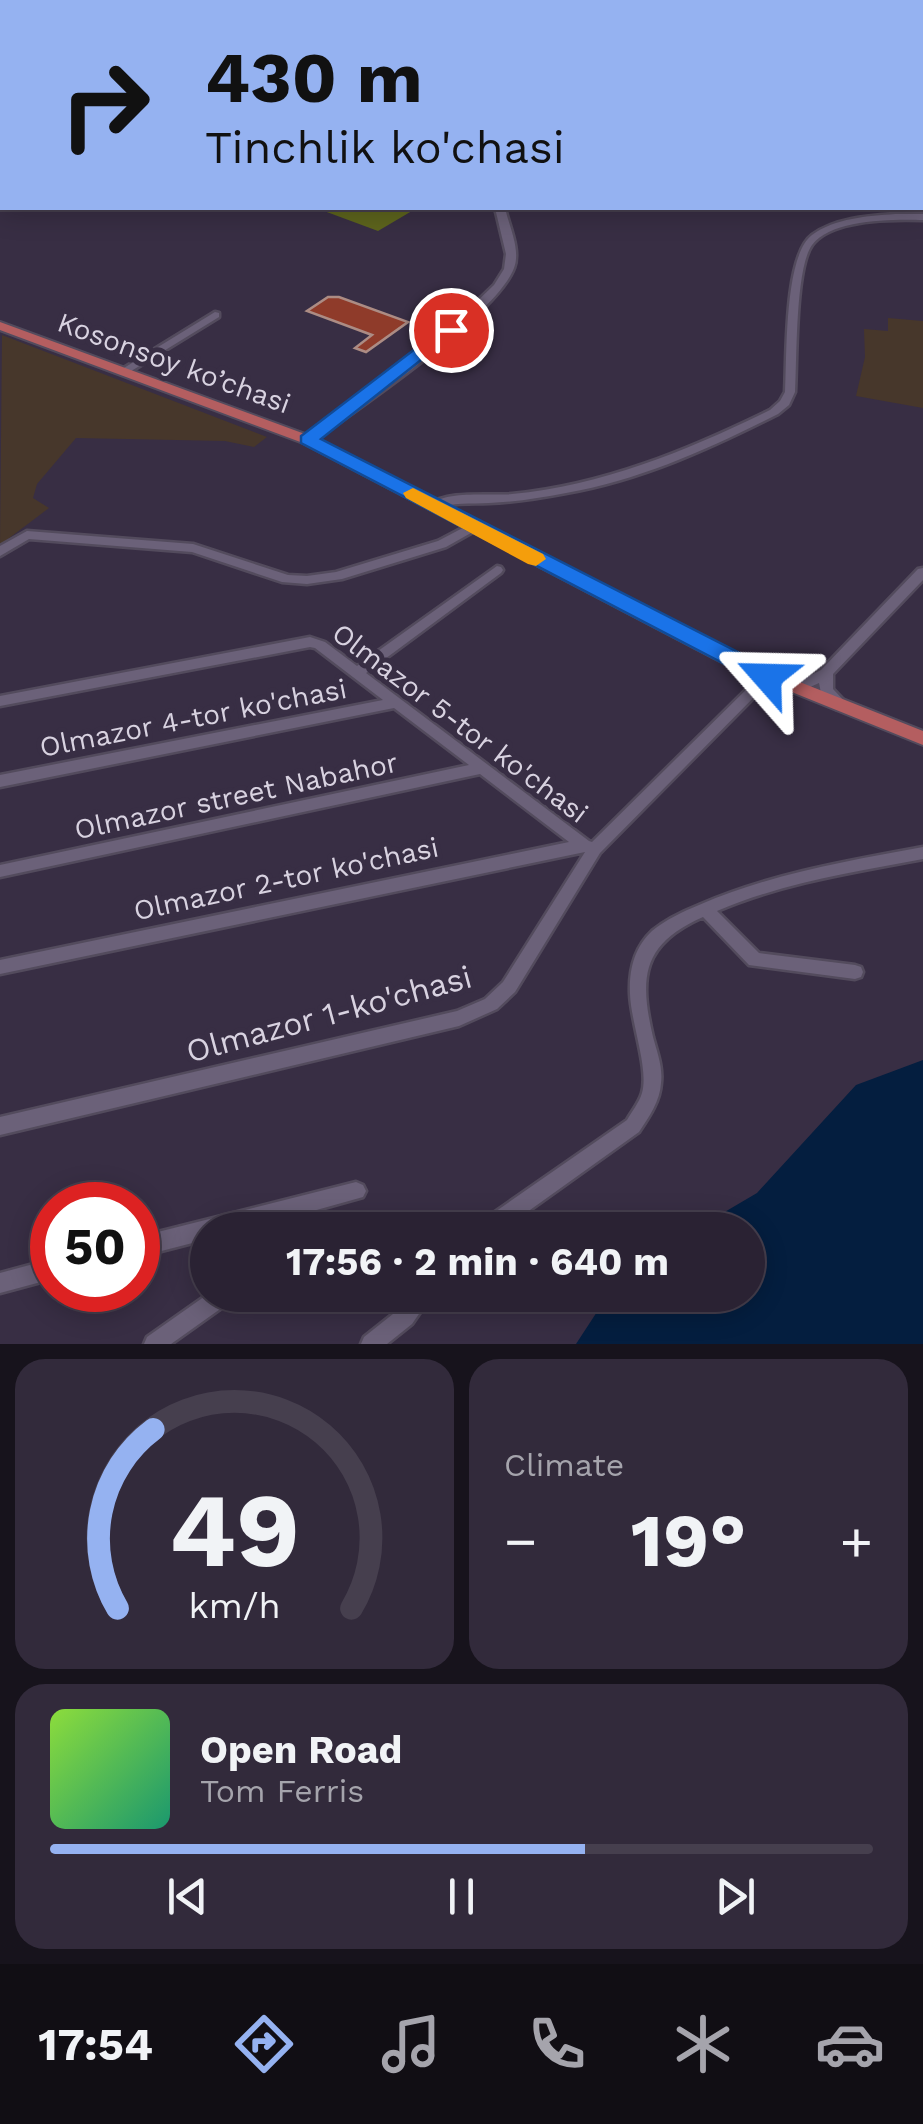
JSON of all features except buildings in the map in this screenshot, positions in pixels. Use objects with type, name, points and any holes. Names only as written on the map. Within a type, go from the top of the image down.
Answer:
[{"type":"main road","name":"Kosonsoy ko’chasi","points":[[0,326],[308,440],[767,677],[923,738]]},
{"type":"street","points":[[308,440],[443,336],[496,289],[510,262],[500,210]]},
{"type":"street","points":[[435,505],[445,500],[582,488],[672,460],[774,412],[785,404],[790,392],[800,267],[810,241],[825,231],[860,222],[923,217]]},
{"type":"street","points":[[124,371],[216,316]]},
{"type":"street","points":[[0,552],[28,535],[193,548],[287,579],[307,580],[337,576],[442,544],[474,526]]},
{"type":"street","points":[[356,673],[497,570]]},
{"type":"street","points":[[787,684],[808,682],[826,673],[923,572]]},
{"type":"street","name":"Olmazor 5-tor ko'chasi","points":[[0,701],[310,642],[589,847]]},
{"type":"street","points":[[826,673],[826,690],[842,706]]},
{"type":"street","name":"Olmazor 1-ko'chasi","points":[[0,1126],[458,1018],[492,1004],[523,969],[589,847],[767,677]]},
{"type":"street","name":"Olmazor 4-tor ko'chasi","points":[[0,781],[394,703]]},
{"type":"street","name":"Olmazor street Nabahor","points":[[0,871],[482,768]]},
{"type":"street","name":"Olmazor 2-tor ko'chasi","points":[[0,967],[589,847]]},
{"type":"street","points":[[511,1212],[632,1126],[648,1104],[655,1078],[640,1016],[638,982],[642,956],[658,935],[763,887],[923,854]]},
{"type":"street","points":[[706,910],[755,960],[855,972]]},
{"type":"street","points":[[293,1212],[356,1191]]},
{"type":"street","points":[[160,1243],[190,1237]]},
{"type":"street","points":[[0,1283],[30,1275]]},
{"type":"street","points":[[154,1344],[199,1312]]},
{"type":"street","points":[[371,1344],[408,1312]]},
{"type":"shaded area","points":[[888,318],[923,321],[923,408],[856,396],[865,357],[864,329],[888,331]]},
{"type":"shaded area","points":[[2,335],[267,437],[254,447],[225,441],[76,438],[37,484],[33,498],[49,508],[0,545]]},
{"type":"green space","points":[[321,210],[414,210],[378,231]]},
{"type":"water","points":[[923,1060],[923,1344],[576,1344],[597,1312],[765,1312],[765,1212],[725,1212],[757,1193],[856,1085]]},
{"type":"slow traffic","points":[[413,493],[536,559]]},
{"type":"route","points":[[451,330],[308,440],[767,677]]}]
